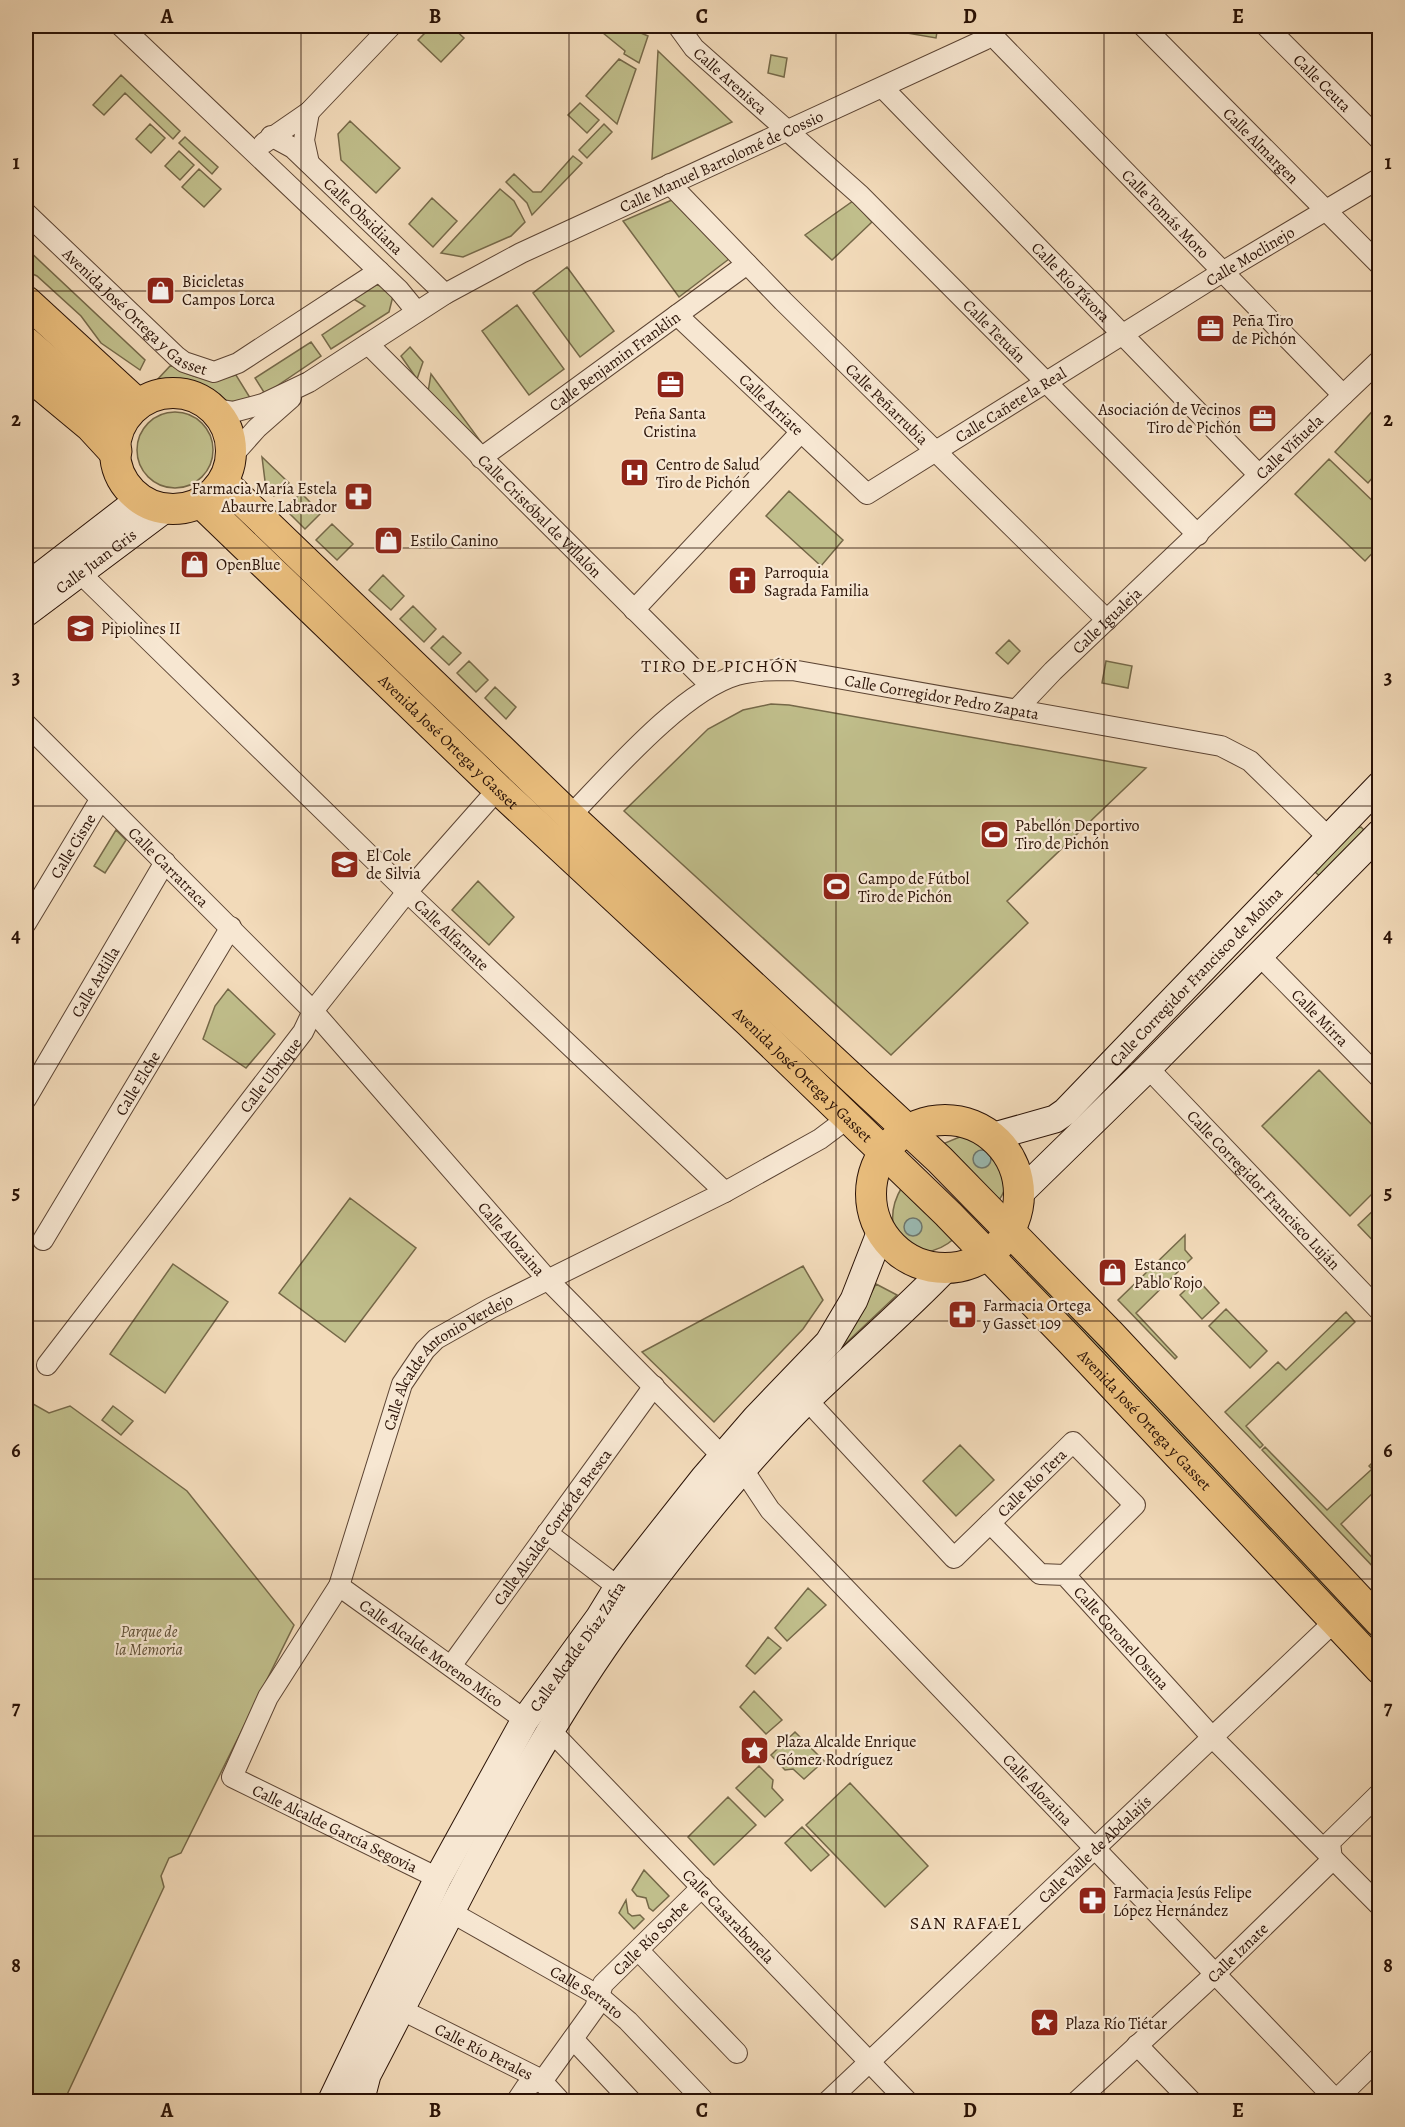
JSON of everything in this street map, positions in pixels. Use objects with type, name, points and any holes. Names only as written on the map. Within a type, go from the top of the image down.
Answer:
[{"type":"highway","points":[[26,371],[91,425],[125,426]]},
{"type":"main road","points":[[26,301],[125,426],[124,482],[153,504],[190,507],[201,502],[227,469],[230,439],[224,423],[214,409],[200,399],[177,393],[152,396],[125,426]]},
{"type":"main road","points":[[26,342],[125,426]]},
{"type":"main road","name":"Avenida José Ortega y Gasset","points":[[227,469],[570,816],[908,1130],[1110,1334],[1380,1622]]},
{"type":"main road","name":"Avenida José Ortega y Gasset","points":[[201,502],[498,789],[848,1118],[988,1255],[1380,1669]]},
{"type":"main road","name":"Calle Juan Gris","points":[[26,613],[79,572],[153,504]]},
{"type":"main road","name":"Calle Juan Gris","points":[[26,587],[153,504]]},
{"type":"main road","name":"Calle Corregidor Francisco de Molina","points":[[992,1137],[1055,1119],[1065,1112],[1380,785]]},
{"type":"main road","name":"Calle Corregidor Francisco de Molina","points":[[1019,1194],[1260,956],[1380,833]]},
{"type":"main road","points":[[952,1120],[973,1125],[992,1137],[1006,1153],[1016,1172],[1019,1194],[1017,1212],[1009,1231],[988,1255],[967,1265],[946,1268],[927,1266],[893,1247],[881,1231],[873,1212],[871,1192],[875,1171],[884,1153],[908,1130],[930,1121],[952,1120]]},
{"type":"main road","name":"Calle Alcalde Díaz Zafra","points":[[360,2102],[367,2075],[449,1911],[550,1730],[632,1608],[734,1464],[829,1342],[854,1300],[881,1231]]},
{"type":"main road","name":"Calle Alcalde Díaz Zafra","points":[[332,2102],[438,1878],[525,1720],[599,1618],[618,1587],[734,1464],[807,1400],[946,1268]]},
{"type":"street","name":"Calle Obsidiana","points":[[121,26],[399,290],[417,312]]},
{"type":"street","points":[[254,153],[271,136],[309,112],[392,26]]},
{"type":"street","name":"Calle Arenisca","points":[[678,26],[694,48],[788,130]]},
{"type":"street","name":"Calle Almargen","points":[[1143,26],[1380,265]]},
{"type":"street","name":"Calle Ceuta","points":[[1266,26],[1380,140]]},
{"type":"street","name":"Calle Manuel Bartolomé de Cossio","points":[[445,294],[521,253],[984,40],[992,29]]},
{"type":"street","name":"Calle Tomás Moro","points":[[992,29],[1343,395]]},
{"type":"street","name":"Calle Río Távora","points":[[883,87],[1259,475]]},
{"type":"street","points":[[309,112],[304,140],[309,163]]},
{"type":"street","name":"Calle Tetuán","points":[[788,130],[860,195],[1198,535]]},
{"type":"street","name":"Calle Obsidiana","points":[[271,136],[293,148],[445,294]]},
{"type":"street","name":"Calle Moclinejo","points":[[1123,335],[1224,271],[1380,178]]},
{"type":"street","name":"Calle Peñarrubia","points":[[670,184],[747,264],[1107,620]]},
{"type":"street","name":"Avenida José Ortega y Gasset","points":[[26,213],[176,356],[184,362],[214,372],[238,363],[378,271]]},
{"type":"street","name":"Calle Benjamin Franklin","points":[[481,458],[747,264]]},
{"type":"street","points":[[214,409],[233,412],[263,404],[309,382],[445,294]]},
{"type":"street","name":"Calle Arriate","points":[[677,315],[867,494]]},
{"type":"street","name":"Calle Cañete la Real","points":[[867,494],[1123,335]]},
{"type":"street","name":"Calle Cristóbal de Villalón","points":[[368,345],[711,686]]},
{"type":"street","name":"Calle Viñuela","points":[[1198,535],[1380,360]]},
{"type":"street","points":[[227,469],[257,428],[309,382]]},
{"type":"street","points":[[634,610],[801,432]]},
{"type":"street","name":"Calle Igualeja","points":[[1017,709],[1198,535]]},
{"type":"street","name":"Calle Alfarnate","points":[[79,572],[407,892],[725,1192]]},
{"type":"street","name":"Calle Corregidor Pedro Zapata","points":[[570,816],[692,697],[737,675],[769,670],[792,670],[1221,746],[1250,761],[1330,839]]},
{"type":"street","name":"Calle Carratraca","points":[[27,731],[165,862],[313,1011]]},
{"type":"street","name":"Calle Ubrique","points":[[47,1365],[303,1032],[313,1011],[407,892],[498,789]]},
{"type":"street","name":"Calle Cisne","points":[[26,924],[99,800]]},
{"type":"street","name":"Calle Ardilla","points":[[26,1099],[165,862]]},
{"type":"street","name":"Calle Elche","points":[[43,1240],[231,927]]},
{"type":"street","name":"Calle Mirra","points":[[1260,956],[1380,1078]]},
{"type":"street","name":"Calle Alozaina","points":[[313,1011],[548,1280],[734,1464],[770,1509],[1336,2101]]},
{"type":"street","name":"Calle Corregidor Francisco Luján","points":[[1148,1068],[1380,1311]]},
{"type":"street","name":"Calle Alcalde Antonio Verdejo","points":[[232,1777],[268,1697],[339,1586],[402,1384],[425,1350],[436,1339],[491,1308],[725,1192],[820,1139],[848,1118]]},
{"type":"street","name":"Calle Alcalde Corró de Bresca","points":[[451,1666],[654,1386]]},
{"type":"street","points":[[807,1400],[954,1558],[990,1523]]},
{"type":"street","name":"Calle Río Tera","points":[[990,1523],[1073,1442],[1135,1504],[1065,1575]]},
{"type":"street","name":"Calle Coronel Osuna","points":[[990,1523],[1040,1574],[1065,1575],[1212,1737],[1380,1906]]},
{"type":"street","points":[[547,1533],[618,1587]]},
{"type":"street","name":"Calle Alcalde Moreno Mico","points":[[339,1586],[525,1720]]},
{"type":"street","name":"Calle Valle de Abdalajís","points":[[827,2102],[1335,1621]]},
{"type":"street","name":"Calle Casarabonela","points":[[550,1730],[908,2102]]},
{"type":"street","name":"Calle Alcalde García Segovia","points":[[232,1777],[438,1878]]},
{"type":"street","points":[[1332,1860],[1329,1842],[1380,1793]]},
{"type":"street","name":"Calle Iznate","points":[[1076,2102],[1215,1974],[1332,1860]]},
{"type":"street","name":"Calle Río Sorbe","points":[[516,2102],[526,2087],[546,2076],[595,2008],[603,1984],[702,1887]]},
{"type":"street","name":"Calle Serrato","points":[[449,1911],[599,1995],[628,2021],[705,2102]]},
{"type":"street","points":[[639,1950],[737,2053]]},
{"type":"street","name":"Calle Río Perales","points":[[400,2009],[540,2079],[561,2102]]},
{"type":"street","points":[[573,2039],[632,2102]]},
{"type":"street","points":[[1137,2044],[1192,2102]]},
{"type":"street","points":[[1336,2101],[1380,2057]]},
{"type":"green space","points":[[432,26],[451,26],[464,38],[441,62],[418,40]]},
{"type":"green space","points":[[610,26],[638,26],[643,29],[641,33],[648,36],[639,63],[624,54],[625,51],[603,33]]},
{"type":"green space","points":[[884,26],[938,26],[936,38],[883,29]]},
{"type":"green space","points":[[658,51],[732,122],[652,159]]},
{"type":"green space","points":[[771,55],[787,58],[784,77],[768,73]]},
{"type":"green space","points":[[619,59],[636,69],[617,124],[586,96]]},
{"type":"green space","points":[[121,75],[180,131],[173,139],[125,93],[104,115],[93,105]]},
{"type":"green space","points":[[580,103],[599,120],[587,133],[568,115]]},
{"type":"green space","points":[[350,121],[400,168],[376,193],[341,160],[338,134]]},
{"type":"green space","points":[[150,124],[165,138],[151,153],[136,139]]},
{"type":"green space","points":[[604,124],[612,132],[587,158],[579,150]]},
{"type":"green space","points":[[185,137],[218,167],[212,174],[179,143]]},
{"type":"green space","points":[[179,151],[194,165],[180,180],[165,166]]},
{"type":"green space","points":[[573,156],[582,163],[532,215],[527,203],[506,182],[514,174],[533,192],[541,192]]},
{"type":"green space","points":[[199,169],[221,189],[204,207],[182,187]]},
{"type":"green space","points":[[500,189],[514,201],[525,222],[511,236],[463,257],[441,253]]},
{"type":"green space","points":[[432,198],[457,221],[433,247],[409,224]]},
{"type":"green space","points":[[672,200],[729,259],[679,297],[623,221]]},
{"type":"green space","points":[[853,201],[872,222],[832,260],[805,235]]},
{"type":"green space","points":[[26,248],[145,360],[140,370],[101,343],[81,316],[37,276],[26,271]]},
{"type":"green space","points":[[567,267],[614,331],[580,357],[533,293]]},
{"type":"green space","points":[[376,285],[383,286],[393,296],[389,312],[331,349],[322,335],[365,306],[352,298]]},
{"type":"green space","points":[[517,305],[564,369],[529,395],[482,331]]},
{"type":"green space","points":[[311,342],[321,356],[265,394],[255,378]]},
{"type":"green space","points":[[410,347],[423,362],[417,379],[401,356]]},
{"type":"green space","points":[[171,365],[202,378],[236,375],[252,401],[239,402],[222,399],[186,381],[157,380]]},
{"type":"green space","points":[[431,374],[481,442],[477,445],[428,392]]},
{"type":"green space","points":[[1379,404],[1379,470],[1368,483],[1335,452]]},
{"type":"green space","points":[[175,412],[189,415],[202,423],[210,436],[213,450],[210,464],[202,477],[189,485],[175,488],[161,485],[148,477],[140,464],[137,450],[140,436],[148,423],[161,415]]},
{"type":"green space","points":[[262,457],[289,483],[274,496],[266,489]]},
{"type":"green space","points":[[1329,459],[1379,507],[1379,546],[1365,561],[1295,494]]},
{"type":"green space","points":[[789,491],[843,540],[821,566],[766,516]]},
{"type":"green space","points":[[301,493],[321,513],[305,529],[285,509]]},
{"type":"green space","points":[[332,524],[353,544],[337,560],[316,540]]},
{"type":"green space","points":[[383,575],[404,596],[391,610],[369,590]]},
{"type":"green space","points":[[413,606],[436,629],[424,642],[400,619]]},
{"type":"green space","points":[[443,636],[461,653],[449,665],[431,648]]},
{"type":"green space","points":[[1009,640],[1020,651],[1008,664],[996,653]]},
{"type":"green space","points":[[469,661],[488,680],[476,692],[457,673]]},
{"type":"green space","points":[[1106,661],[1132,666],[1128,688],[1102,683]]},
{"type":"green space","points":[[495,687],[516,707],[506,719],[485,698]]},
{"type":"green space","name":"Campo de Fútbol Tiro de Pichón","points":[[771,704],[789,705],[1146,768],[1007,901],[1028,923],[891,1055],[624,811],[708,729],[743,710]]},
{"type":"green space","points":[[1361,827],[1364,830],[1322,878],[1315,872],[1356,828]]},
{"type":"green space","points":[[116,830],[126,840],[105,873],[94,866]]},
{"type":"green space","points":[[478,881],[514,917],[489,945],[452,910]]},
{"type":"green space","points":[[228,989],[275,1034],[246,1068],[203,1039],[215,1006]]},
{"type":"green space","points":[[1319,1070],[1379,1132],[1379,1187],[1350,1216],[1262,1126]]},
{"type":"green space","points":[[962,1136],[976,1138],[987,1143],[1003,1160],[1006,1184],[994,1206],[939,1150],[945,1143]]},
{"type":"green space","points":[[902,1187],[955,1238],[940,1248],[925,1252],[913,1250],[903,1243],[896,1233],[893,1219],[895,1204]]},
{"type":"green space","points":[[350,1198],[416,1248],[345,1342],[279,1293]]},
{"type":"green space","points":[[1379,1205],[1379,1247],[1358,1225]]},
{"type":"green space","points":[[1185,1235],[1185,1250],[1192,1258],[1136,1313],[1177,1357],[1175,1359],[1118,1300]]},
{"type":"green space","points":[[173,1264],[228,1302],[165,1393],[110,1354]]},
{"type":"green space","points":[[803,1266],[823,1300],[803,1329],[714,1422],[642,1352]]},
{"type":"green space","points":[[1029,1271],[1379,1641],[1376,1647],[1024,1276]]},
{"type":"green space","points":[[1197,1279],[1219,1303],[1202,1319],[1180,1295]]},
{"type":"green space","points":[[876,1284],[897,1295],[843,1346],[721,1482],[860,1315]]},
{"type":"green space","points":[[1226,1309],[1267,1351],[1250,1368],[1209,1326]]},
{"type":"green space","points":[[1346,1312],[1355,1322],[1246,1426],[1263,1445],[1260,1448],[1225,1412],[1278,1362],[1286,1370]]},
{"type":"green space","name":"Parque de la Memoria","points":[[26,1400],[49,1413],[70,1406],[187,1491],[294,1625],[181,1853],[169,1858],[161,1876],[164,1887],[64,2101],[26,2101]]},
{"type":"green space","points":[[113,1406],[133,1421],[121,1435],[102,1420]]},
{"type":"green space","points":[[960,1445],[994,1480],[956,1516],[923,1481]]},
{"type":"green space","points":[[1265,1447],[1327,1510],[1372,1469],[1369,1466],[1379,1456],[1379,1487],[1341,1524],[1379,1565],[1379,1573],[1262,1450]]},
{"type":"green space","points":[[808,1588],[826,1605],[787,1641],[775,1628]]},
{"type":"green space","points":[[768,1637],[781,1648],[755,1674],[746,1666]]},
{"type":"green space","points":[[754,1691],[782,1720],[766,1734],[740,1707]]},
{"type":"green space","points":[[795,1732],[824,1761],[804,1779],[793,1769],[785,1770],[771,1755]]},
{"type":"green space","points":[[759,1766],[773,1780],[772,1788],[783,1800],[765,1817],[736,1788]]},
{"type":"green space","points":[[850,1783],[928,1866],[885,1907],[806,1825]]},
{"type":"green space","points":[[728,1797],[756,1825],[714,1865],[688,1837]]},
{"type":"green space","points":[[802,1827],[829,1855],[811,1871],[785,1843]]},
{"type":"green space","points":[[644,1870],[669,1896],[653,1911],[649,1908],[646,1898],[637,1896],[632,1890]]},
{"type":"green space","points":[[626,1900],[628,1913],[632,1916],[640,1915],[644,1919],[634,1929],[619,1913]]},
{"type":"water","points":[[982,1150],[988,1153],[991,1159],[988,1165],[982,1168],[976,1165],[973,1159],[976,1153]]},
{"type":"water","points":[[913,1218],[919,1221],[922,1227],[919,1233],[913,1236],[907,1233],[904,1227],[907,1221]]},
{"type":"place","name":"Bicicletas Campos Lorca","points":[[161,290]]},
{"type":"place","name":"Peña Tiro de Pichón","points":[[1211,329]]},
{"type":"place","name":"Peña Santa Cristina","points":[[670,385]]},
{"type":"place","name":"Asociación de Vecinos Tiro de Pichón","points":[[1262,418]]},
{"type":"place","name":"Centro de Salud Tiro de Pichón","points":[[635,473]]},
{"type":"place","name":"Farmacia María Estela Abaurre Labrador","points":[[358,497]]},
{"type":"place","name":"Estilo Canino","points":[[389,540]]},
{"type":"place","name":"OpenBlue","points":[[195,564]]},
{"type":"place","name":"Parroquia Sagrada Familia","points":[[743,581]]},
{"type":"place","name":"Pipiolines II","points":[[80,628]]},
{"type":"place","name":"Pabellón Deportivo Tiro de Pichón","points":[[994,834]]},
{"type":"place","name":"El Cole de Silvia","points":[[345,864]]},
{"type":"place","name":"Campo de Fútbol Tiro de Pichón","points":[[837,887]]},
{"type":"place","name":"Estanco Pablo Rojo","points":[[1113,1273]]},
{"type":"place","name":"Farmacia Ortega y Gasset 109","points":[[962,1314]]},
{"type":"place","name":"Plaza Alcalde Enrique Gómez Rodríguez","points":[[755,1750]]},
{"type":"place","name":"Farmacia Jesús Felipe López Hernández","points":[[1092,1901]]},
{"type":"place","name":"Plaza Río Tiétar","points":[[1044,2023]]},
{"type":"district","name":"TIRO DE PICHÓN","points":[[720,666]]},
{"type":"district","name":"SAN RAFAEL","points":[[966,1923]]}]
